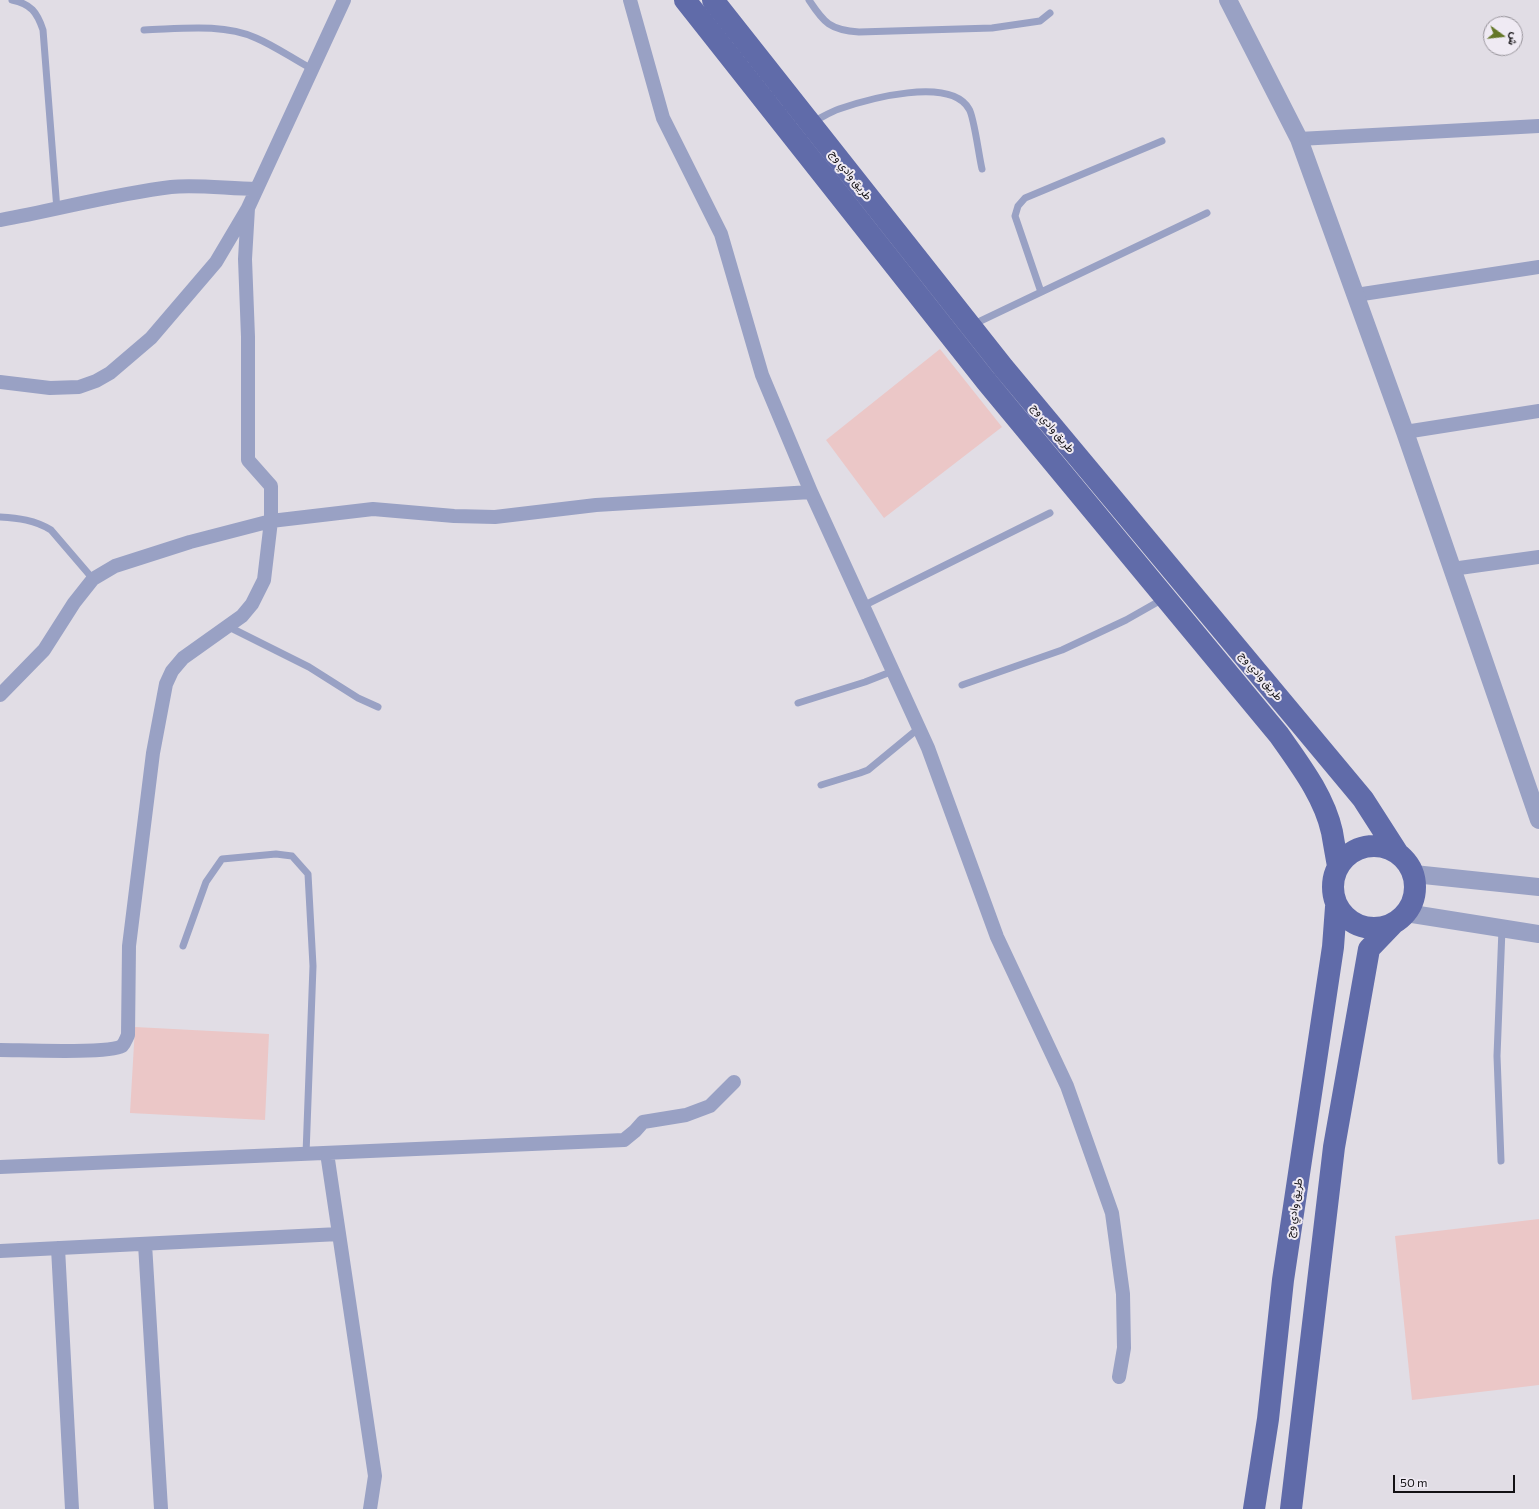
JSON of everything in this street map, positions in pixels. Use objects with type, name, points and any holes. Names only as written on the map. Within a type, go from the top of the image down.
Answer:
[{"type":"main road","name":"طريق وادي وج","points":[[684,0],[986,381],[1279,735],[1305,770],[1321,801],[1332,831],[1338,866]]},
{"type":"main road","name":"طريق وادي وج","points":[[713,0],[1003,368],[1363,799],[1397,852]]},
{"type":"main road","points":[[1291,1509],[1336,1140],[1369,949],[1400,919],[1413,900],[1416,887],[1414,874],[1408,862],[1397,852],[1385,847],[1371,846],[1357,848],[1346,856],[1338,866],[1333,879],[1332,893],[1336,907],[1345,918],[1356,925],[1370,928],[1400,919]]},
{"type":"main road","name":"طريق وادي وج","points":[[1254,1509],[1268,1419],[1283,1280],[1333,947],[1336,907]]},
{"type":"street","points":[[0,382],[50,388],[79,387],[96,381],[110,373],[151,338],[216,262],[248,208],[344,0]]},
{"type":"street","points":[[630,0],[663,118],[721,234],[762,375],[811,492],[928,748],[997,937],[1067,1086],[1112,1213],[1123,1294],[1124,1348],[1119,1377]]},
{"type":"street","points":[[1228,0],[1299,139],[1405,432],[1539,820]]},
{"type":"street","points":[[1299,139],[1539,126]]},
{"type":"street","points":[[0,220],[57,210],[111,195],[173,187],[256,189]]},
{"type":"street","points":[[0,1050],[103,1050],[121,1046],[125,1043],[128,1035],[129,946],[135,893],[153,753],[166,684],[172,671],[183,658],[242,616],[252,604],[264,580],[271,521],[271,486],[248,460],[248,337],[245,259],[248,208]]},
{"type":"street","points":[[1356,295],[1539,266]]},
{"type":"street","points":[[1405,432],[1539,412]]},
{"type":"street","points":[[0,695],[44,650],[74,603],[93,579],[115,566],[190,542],[271,521],[373,509],[424,514],[495,517],[596,505],[811,492]]},
{"type":"street","points":[[1452,569],[1539,557]]},
{"type":"street","points":[[1414,874],[1539,887]]},
{"type":"street","points":[[1400,919],[1502,928],[1539,934]]},
{"type":"street","points":[[0,1168],[624,1140],[643,1122],[686,1115],[710,1106],[734,1082]]},
{"type":"street","points":[[327,1153],[375,1476],[370,1509]]},
{"type":"street","points":[[0,1251],[339,1234]]},
{"type":"street","points":[[144,1244],[161,1509]]},
{"type":"street","points":[[58,1248],[72,1509]]},
{"type":"lane","points":[[12,0],[24,3],[38,15],[43,30],[57,210]]},
{"type":"lane","points":[[809,0],[822,20],[832,27],[844,31],[858,32],[992,28],[1040,21],[1050,13]]},
{"type":"lane","points":[[144,30],[228,30],[255,38],[312,69]]},
{"type":"lane","points":[[810,123],[838,109],[910,92],[940,92],[949,94],[959,98],[970,109],[982,168]]},
{"type":"lane","points":[[1041,292],[1015,216],[1018,206],[1025,198],[1162,141]]},
{"type":"lane","points":[[970,326],[1207,213]]},
{"type":"lane","points":[[863,606],[1050,513]]},
{"type":"lane","points":[[0,517],[19,518],[43,525],[50,530],[93,579]]},
{"type":"lane","points":[[962,685],[1062,650],[1126,620],[1165,598]]},
{"type":"lane","points":[[226,626],[308,667],[358,698],[378,707]]},
{"type":"lane","points":[[798,703],[865,682],[893,671]]},
{"type":"lane","points":[[821,785],[868,770],[919,728]]},
{"type":"lane","points":[[183,946],[206,882],[222,859],[276,854],[292,856],[308,874],[313,966],[306,1154]]},
{"type":"lane","points":[[1501,1161],[1497,1056],[1502,928]]},
{"type":"shaded area","points":[[940,349],[1002,427],[884,518],[826,440]]},
{"type":"shaded area","points":[[135,1027],[269,1034],[265,1120],[130,1113]]},
{"type":"shaded area","points":[[1539,1219],[1539,1385],[1412,1400],[1395,1236]]}]
